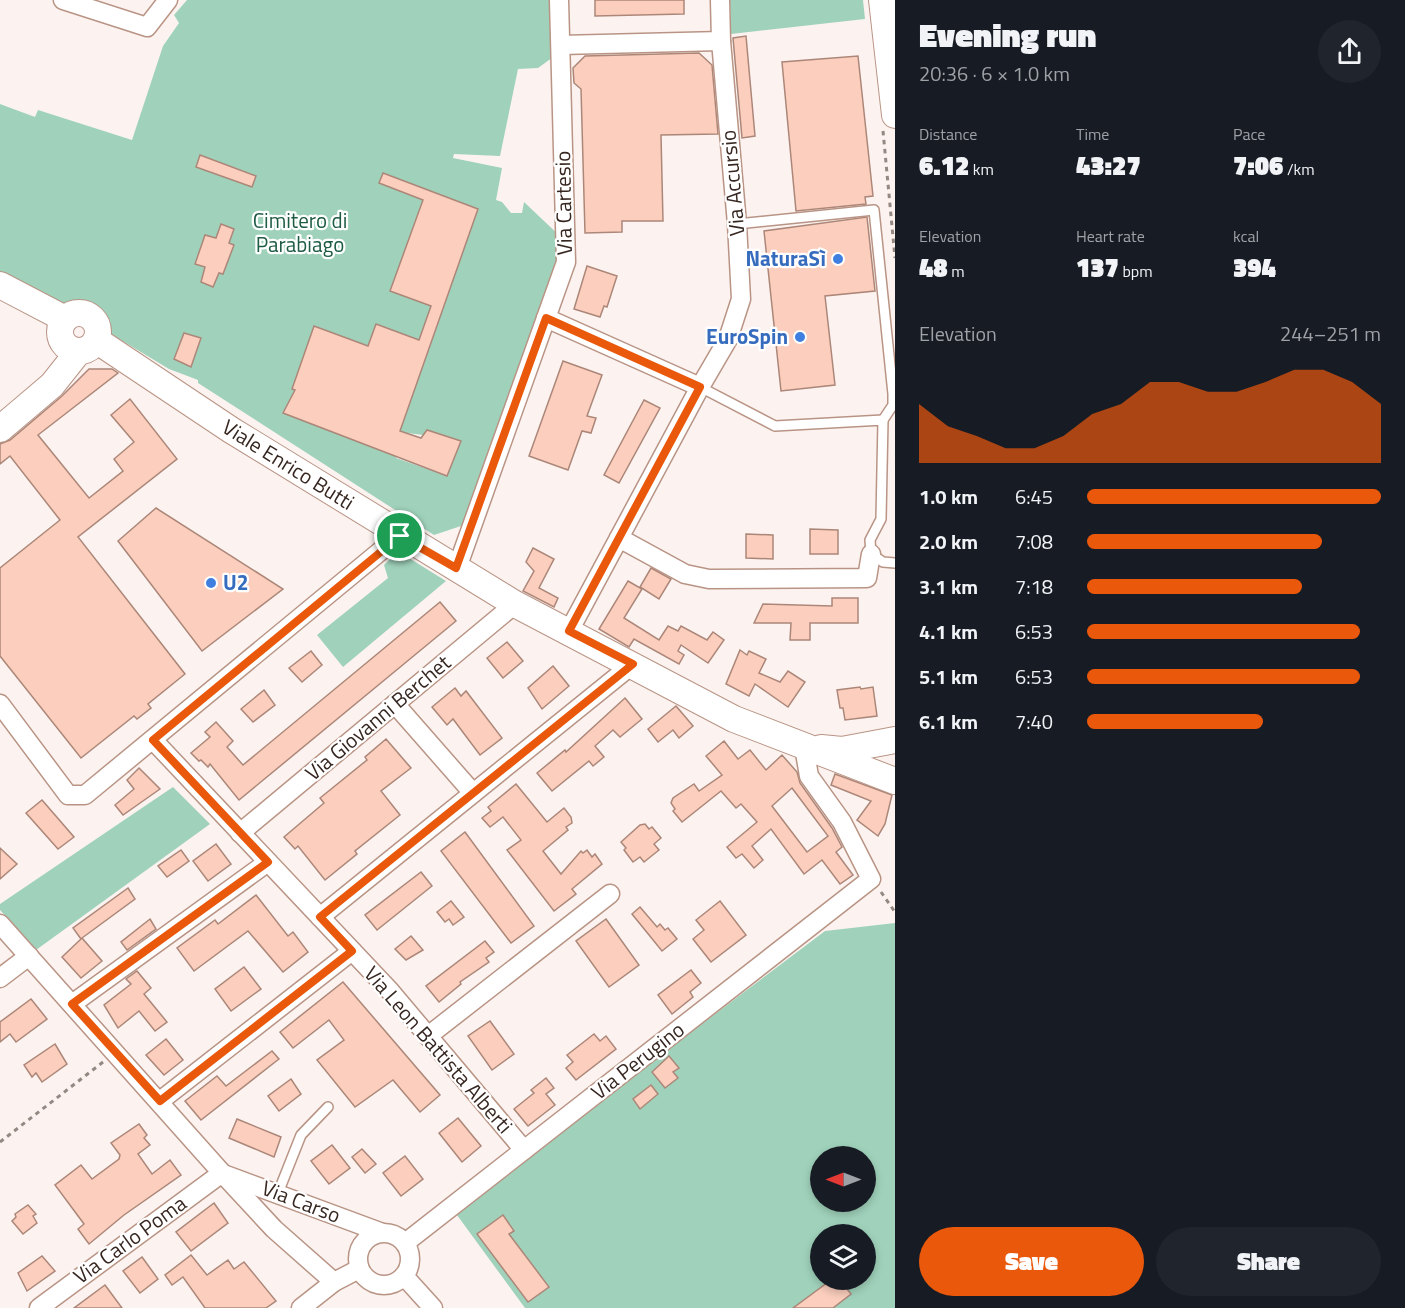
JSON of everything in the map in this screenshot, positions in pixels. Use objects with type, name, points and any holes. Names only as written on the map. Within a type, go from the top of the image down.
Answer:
[{"type":"street","points":[[63,0],[147,27],[168,0]]},
{"type":"street","name":"Via Cartesio","points":[[456,568],[566,262],[559,0]]},
{"type":"street","name":"Via Accursio","points":[[569,631],[728,339],[741,299],[738,224],[721,41],[720,0]]},
{"type":"street","points":[[882,0],[895,115]]},
{"type":"street","points":[[561,45],[721,41]]},
{"type":"street","points":[[0,285],[65,319],[79,313],[87,315],[96,326],[87,346],[52,385],[0,429]]},
{"type":"street","points":[[546,318],[700,387]]},
{"type":"street","name":"Viale Enrico Butti","points":[[87,346],[193,406],[400,536],[515,604],[734,719],[895,781]]},
{"type":"street","points":[[0,704],[68,795],[85,795],[400,536]]},
{"type":"street","points":[[619,538],[685,574],[709,579],[867,579],[871,554]]},
{"type":"street","name":"Via Giovanni Berchet","points":[[240,833],[515,604]]},
{"type":"street","points":[[320,917],[633,664]]},
{"type":"street","points":[[395,704],[473,793]]},
{"type":"street","name":"Via Leon Battista Alberti","points":[[153,740],[352,951],[428,1036],[524,1150]]},
{"type":"street","points":[[871,879],[842,822],[809,776],[804,747],[842,750],[895,740]]},
{"type":"street","points":[[72,1004],[268,862]]},
{"type":"street","name":"Via Perugino","points":[[405,1243],[871,879]]},
{"type":"street","points":[[428,1036],[609,894]]},
{"type":"street","name":"Via Carso","points":[[0,924],[274,1229],[334,1282]]},
{"type":"street","points":[[160,1101],[352,951]]},
{"type":"street","points":[[0,978],[29,956]]},
{"type":"street","name":"Via Carso","points":[[222,1173],[380,1232]]},
{"type":"street","name":"Via Carlo Poma","points":[[39,1308],[222,1173]]},
{"type":"street","points":[[380,1232],[394,1234],[405,1243],[410,1260],[404,1276],[397,1282],[380,1285],[371,1282],[359,1269],[357,1261],[361,1245],[366,1239],[380,1232]]},
{"type":"street","points":[[301,1308],[334,1282],[359,1269]]},
{"type":"street","points":[[404,1276],[434,1308]]},
{"type":"lane","points":[[738,224],[874,210],[893,405],[883,420],[881,519],[870,540],[871,554],[883,562],[895,563]]},
{"type":"lane","points":[[700,387],[775,426],[883,420]]},
{"type":"lane","points":[[278,1193],[301,1135],[328,1107]]},
{"type":"path","points":[[871,879],[895,912]]},
{"type":"path","points":[[0,1142],[115,1052]]},
{"type":"green space","name":"Cimitero di Parabiago","points":[[187,0],[555,0],[556,55],[538,68],[518,69],[500,156],[454,154],[453,158],[502,168],[496,200],[502,202],[511,213],[522,213],[524,202],[562,238],[560,262],[467,524],[434,535],[198,383],[198,380],[169,369],[106,331],[91,311],[77,303],[54,303],[0,277],[0,104],[35,117],[38,110],[132,140],[163,46],[179,23],[174,15]],"holes":[[[184,334],[201,339],[191,366]],[[427,430],[461,441],[447,476],[396,458],[400,444],[407,433],[423,435]]]},
{"type":"green space","points":[[730,0],[863,0],[865,19],[731,34]]},
{"type":"green space","points":[[395,554],[404,555],[446,581],[343,667],[317,635],[388,578],[384,565]]},
{"type":"green space","points":[[173,787],[210,824],[36,950],[0,910],[0,904]]},
{"type":"green space","points":[[895,923],[895,1308],[525,1308],[454,1211],[825,931]]},
{"type":"building","points":[[595,0],[684,0],[684,14],[595,16]]},
{"type":"building","points":[[746,36],[755,136],[742,138],[733,38]]},
{"type":"building","points":[[699,53],[712,65],[718,134],[661,135],[663,221],[622,221],[622,232],[585,233],[581,89],[574,83],[573,68],[585,56]]},
{"type":"building","points":[[858,56],[873,196],[865,197],[866,204],[796,211],[782,62]]},
{"type":"building","points":[[200,155],[256,176],[252,187],[196,167]]},
{"type":"building","points":[[383,173],[478,209],[400,431],[421,438],[427,430],[461,441],[447,476],[283,413],[295,390],[292,389],[314,326],[368,346],[376,324],[419,340],[431,306],[390,291],[423,200],[379,183]]},
{"type":"building","points":[[867,217],[875,291],[825,296],[835,385],[781,391],[764,231]]},
{"type":"building","points":[[221,224],[234,229],[229,243],[234,245],[223,274],[219,273],[213,287],[201,282],[205,267],[195,264],[205,235],[216,238]]},
{"type":"building","points":[[587,266],[617,276],[607,307],[604,306],[600,317],[574,309]]},
{"type":"building","points":[[184,333],[201,338],[191,367],[174,359]]},
{"type":"building","points":[[563,361],[602,375],[587,416],[596,418],[591,433],[582,431],[568,470],[529,456]]},
{"type":"building","points":[[89,369],[112,369],[118,373],[38,435],[89,498],[123,471],[114,459],[134,442],[111,415],[130,399],[177,459],[78,537],[185,674],[148,704],[151,708],[137,719],[134,716],[81,758],[0,656],[0,568],[60,520],[10,456],[0,464],[0,444],[10,440],[62,396]]},
{"type":"building","points":[[644,400],[660,408],[619,483],[604,475]]},
{"type":"building","name":"U2","points":[[156,508],[283,589],[202,651],[118,541]]},
{"type":"building","points":[[810,529],[838,530],[838,554],[810,554]]},
{"type":"building","points":[[746,534],[773,535],[773,559],[746,558]]},
{"type":"building","points":[[533,548],[554,559],[539,588],[558,598],[554,607],[523,591],[534,571],[526,562]]},
{"type":"building","points":[[651,568],[671,579],[659,599],[640,587]]},
{"type":"building","points":[[628,581],[642,589],[624,618],[659,640],[668,626],[678,631],[681,626],[707,640],[713,632],[724,640],[708,663],[681,645],[678,651],[684,655],[679,664],[634,639],[629,647],[599,629]]},
{"type":"building","points":[[832,598],[858,598],[858,623],[810,623],[810,640],[790,640],[791,623],[754,623],[763,604],[832,606]]},
{"type":"building","points":[[440,602],[456,621],[239,800],[210,764],[208,767],[191,753],[210,737],[205,732],[216,722],[233,741],[227,747],[243,765]]},
{"type":"building","points":[[507,642],[523,661],[503,678],[487,658]]},
{"type":"building","points":[[740,650],[747,655],[749,651],[766,659],[759,673],[780,682],[788,671],[805,682],[788,707],[755,684],[749,696],[726,684]]},
{"type":"building","points":[[311,651],[322,665],[302,682],[289,668]]},
{"type":"building","points":[[553,666],[569,686],[542,709],[528,688]]},
{"type":"building","points":[[860,687],[861,689],[873,687],[877,716],[845,720],[837,690]]},
{"type":"building","points":[[455,688],[461,696],[466,691],[502,738],[480,755],[453,719],[447,725],[432,707]]},
{"type":"building","points":[[264,690],[275,705],[253,722],[241,709]]},
{"type":"building","points":[[625,698],[642,719],[620,737],[613,730],[595,746],[604,757],[593,766],[589,761],[552,791],[537,773],[565,750],[566,752]]},
{"type":"building","points":[[676,706],[693,726],[679,738],[673,730],[658,742],[648,729]]},
{"type":"building","points":[[386,739],[411,768],[381,791],[400,815],[355,851],[357,854],[325,880],[298,846],[295,849],[284,837],[324,803],[320,798],[367,760],[365,757]]},
{"type":"building","points":[[724,741],[738,759],[750,750],[766,770],[782,755],[797,772],[800,783],[832,828],[842,847],[836,852],[853,875],[840,884],[822,860],[804,874],[771,829],[752,846],[763,860],[754,868],[742,854],[736,858],[727,847],[757,822],[741,804],[736,808],[721,791],[682,822],[673,811],[675,809],[671,803],[673,798],[694,784],[699,791],[722,775],[706,756]],"holes":[[[792,788],[828,836],[807,852],[772,806]]]},
{"type":"building","points":[[139,768],[160,789],[123,815],[115,805],[134,789],[127,780]]},
{"type":"building","points":[[835,774],[892,795],[885,824],[878,836],[857,820],[871,801],[831,785]]},
{"type":"building","points":[[516,784],[547,822],[564,808],[571,817],[572,823],[566,827],[568,830],[543,851],[561,874],[581,851],[583,853],[587,850],[592,857],[595,854],[602,864],[572,889],[576,894],[554,911],[507,850],[521,840],[503,817],[490,827],[482,818],[491,811],[488,807]]},
{"type":"building","points":[[42,800],[74,837],[58,849],[26,813]]},
{"type":"building","points":[[645,824],[649,829],[652,827],[661,838],[654,844],[659,850],[644,862],[640,857],[633,862],[621,842],[640,825]]},
{"type":"building","points":[[465,832],[534,926],[511,943],[441,851]]},
{"type":"building","points":[[216,844],[231,864],[208,881],[193,861]]},
{"type":"building","points":[[0,848],[17,864],[0,879]]},
{"type":"building","points":[[181,850],[189,861],[167,877],[158,866]]},
{"type":"building","points":[[421,872],[432,886],[377,930],[365,915]]},
{"type":"building","points":[[128,888],[135,899],[82,938],[102,961],[81,978],[62,957],[81,939],[73,928]]},
{"type":"building","points":[[256,895],[288,936],[293,932],[308,952],[283,972],[248,931],[194,971],[177,948],[215,920],[218,924]]},
{"type":"building","points":[[451,901],[464,917],[453,925],[449,919],[445,922],[437,912]]},
{"type":"building","points":[[720,901],[746,935],[711,962],[693,939],[704,930],[696,920]]},
{"type":"building","points":[[640,907],[657,927],[660,924],[665,930],[668,928],[677,939],[662,951],[632,914]]},
{"type":"building","points":[[150,919],[156,929],[127,950],[121,942]]},
{"type":"building","points":[[606,919],[639,965],[609,987],[576,941]]},
{"type":"building","points":[[411,936],[423,950],[406,960],[395,949]]},
{"type":"building","points":[[485,941],[494,952],[486,958],[489,962],[460,982],[461,984],[439,1002],[426,986]]},
{"type":"building","points":[[244,967],[261,989],[231,1011],[215,989]]},
{"type":"building","points":[[691,970],[701,983],[690,992],[693,997],[672,1014],[658,995]]},
{"type":"building","points":[[137,971],[151,988],[144,994],[167,1022],[155,1031],[139,1011],[118,1028],[104,1005],[131,984],[126,979]]},
{"type":"building","points":[[343,982],[440,1095],[420,1112],[393,1080],[355,1107],[317,1060],[344,1040],[329,1020],[293,1048],[280,1032]]},
{"type":"building","points":[[31,999],[47,1019],[16,1042],[10,1034],[0,1042],[0,1022]]},
{"type":"building","points":[[490,1021],[514,1054],[492,1070],[468,1036]]},
{"type":"building","points":[[594,1034],[600,1041],[606,1036],[616,1049],[576,1080],[566,1068],[573,1062],[567,1055]]},
{"type":"building","points":[[166,1039],[183,1060],[164,1075],[146,1055]]},
{"type":"building","points":[[55,1044],[67,1064],[42,1082],[36,1073],[32,1077],[24,1065]]},
{"type":"building","points":[[272,1051],[279,1059],[201,1120],[185,1101],[217,1076],[226,1086]]},
{"type":"building","points":[[669,1056],[679,1068],[673,1072],[678,1078],[665,1088],[652,1072]]},
{"type":"building","points":[[546,1078],[554,1088],[546,1094],[555,1105],[528,1126],[514,1109],[534,1093],[531,1090]]},
{"type":"building","points":[[291,1079],[301,1094],[279,1111],[268,1096]]},
{"type":"building","points":[[651,1085],[658,1094],[640,1109],[633,1099]]},
{"type":"building","points":[[458,1118],[481,1146],[462,1162],[439,1133]]},
{"type":"building","points":[[237,1119],[281,1137],[274,1157],[229,1138]]},
{"type":"building","points":[[139,1124],[147,1135],[144,1138],[150,1145],[138,1154],[152,1174],[170,1160],[181,1175],[124,1215],[89,1244],[78,1229],[84,1224],[55,1185],[81,1165],[92,1179],[119,1159],[120,1155],[111,1143]]},
{"type":"building","points":[[332,1145],[350,1168],[329,1184],[311,1161]]},
{"type":"building","points":[[362,1149],[376,1164],[365,1173],[352,1157]]},
{"type":"building","points":[[405,1156],[423,1179],[401,1196],[383,1173]]},
{"type":"building","points":[[214,1203],[228,1223],[191,1251],[176,1232]]},
{"type":"building","points":[[28,1205],[36,1214],[33,1216],[37,1223],[23,1234],[12,1221],[16,1217],[15,1214]]},
{"type":"building","points":[[503,1215],[514,1231],[509,1234],[549,1287],[528,1302],[477,1234]]},
{"type":"building","points":[[191,1255],[207,1275],[228,1260],[234,1269],[244,1262],[276,1301],[266,1308],[205,1308],[183,1277],[172,1285],[165,1275]]},
{"type":"building","points":[[42,1256],[55,1271],[27,1291],[18,1273]]},
{"type":"building","points":[[142,1257],[158,1279],[140,1293],[123,1271]]},
{"type":"building","points":[[105,1285],[122,1308],[74,1308]]},
{"type":"building","points":[[817,1290],[848,1290],[851,1294],[833,1308],[793,1308]]},
{"type":"place","name":"NaturaSì","points":[[838,259]]},
{"type":"place","name":"EuroSpin","points":[[800,337]]},
{"type":"place","name":"U2","points":[[211,583]]},
{"type":"route","points":[[546,318],[700,387],[569,631],[633,664],[320,917],[352,951],[160,1101],[72,1004],[268,862],[153,740],[400,536],[456,568],[546,318]]}]
